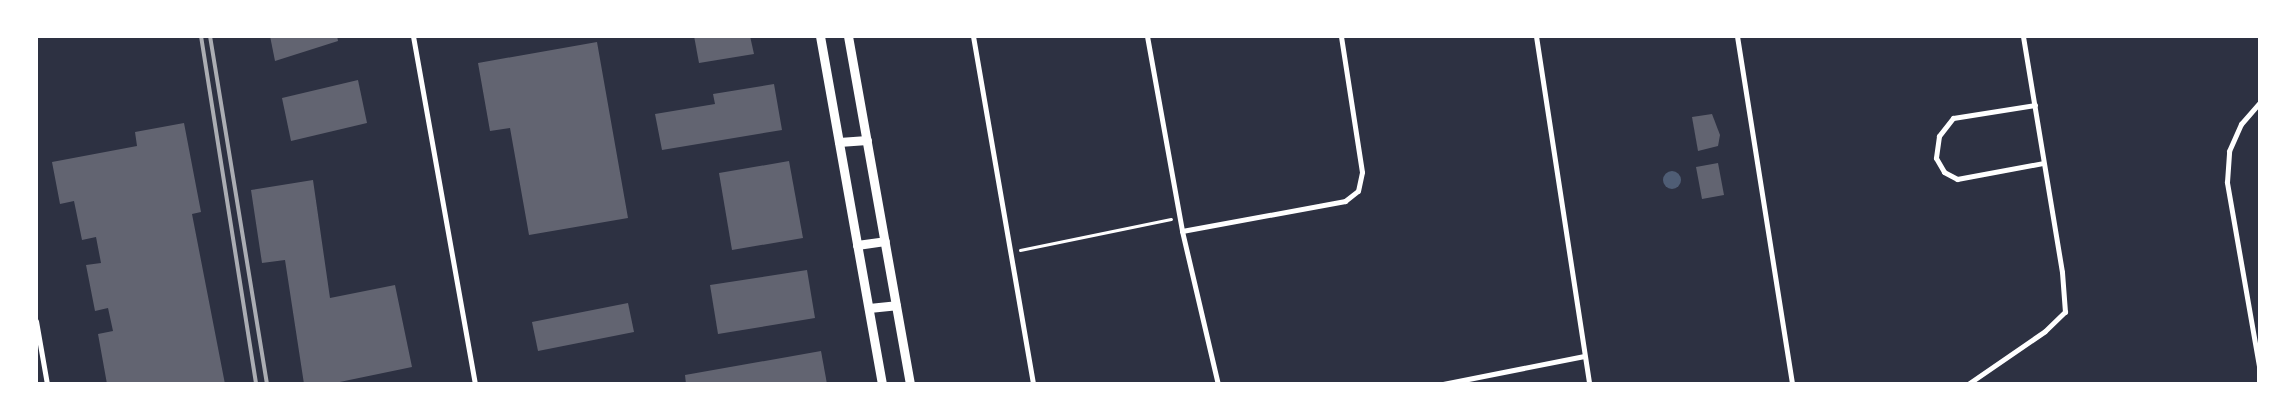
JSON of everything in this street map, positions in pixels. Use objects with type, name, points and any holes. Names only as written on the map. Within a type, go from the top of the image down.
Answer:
[{"type":"street","points":[[413,36],[475,384]]},
{"type":"street","points":[[820,36],[882,384]]},
{"type":"street","points":[[848,36],[910,384]]},
{"type":"street","points":[[973,36],[1033,384]]},
{"type":"street","points":[[1147,36],[1182,231],[1218,384]]},
{"type":"street","points":[[1182,231],[1345,201],[1358,191],[1362,172],[1342,36]]},
{"type":"street","points":[[1536,36],[1588,384]]},
{"type":"street","points":[[1737,36],[1792,384]]},
{"type":"street","points":[[1968,384],[2046,332],[2065,312],[2023,36]]},
{"type":"street","points":[[2259,384],[2259,366],[2227,182],[2229,151],[2241,124],[2260,102]]},
{"type":"street","points":[[2034,105],[1953,118],[1939,136],[1936,158],[1944,172],[1957,179],[2043,164]]},
{"type":"street","points":[[839,142],[867,140]]},
{"type":"street","points":[[857,245],[884,241]]},
{"type":"street","points":[[869,308],[896,305]]},
{"type":"street","points":[[36,321],[47,384]]},
{"type":"street","points":[[1443,384],[1584,356]]},
{"type":"path","points":[[1010,252],[1180,217]]},
{"type":"water","points":[[1672,171],[1678,174],[1681,180],[1678,186],[1672,189],[1666,186],[1663,180],[1666,174]]},
{"type":"building","points":[[270,36],[337,36],[338,41],[275,61]]},
{"type":"building","points":[[694,36],[750,36],[754,54],[699,63]]},
{"type":"building","points":[[597,42],[628,218],[529,235],[510,128],[490,131],[478,63]]},
{"type":"building","points":[[358,80],[367,123],[291,141],[282,98]]},
{"type":"building","points":[[774,84],[782,130],[662,150],[655,114],[715,104],[713,94]]},
{"type":"building","points":[[1712,114],[1720,135],[1718,146],[1698,151],[1692,117]]},
{"type":"building","points":[[184,123],[201,212],[192,214],[225,384],[107,384],[98,334],[113,331],[108,308],[95,311],[86,265],[101,263],[96,237],[82,240],[74,201],[60,204],[52,162],[137,146],[135,132]]},
{"type":"building","points":[[789,161],[803,238],[732,250],[719,173]]},
{"type":"building","points":[[1718,163],[1724,195],[1702,199],[1696,167]]},
{"type":"building","points":[[313,180],[330,298],[395,285],[412,367],[330,384],[304,384],[285,260],[262,263],[251,190]]},
{"type":"building","points":[[807,270],[815,318],[718,334],[710,285]]},
{"type":"building","points":[[628,303],[634,332],[538,351],[532,322]]},
{"type":"building","points":[[821,351],[827,384],[686,384],[685,375]]},
{"type":"railway","points":[[201,36],[256,384]]},
{"type":"railway","points":[[210,36],[267,384]]}]
